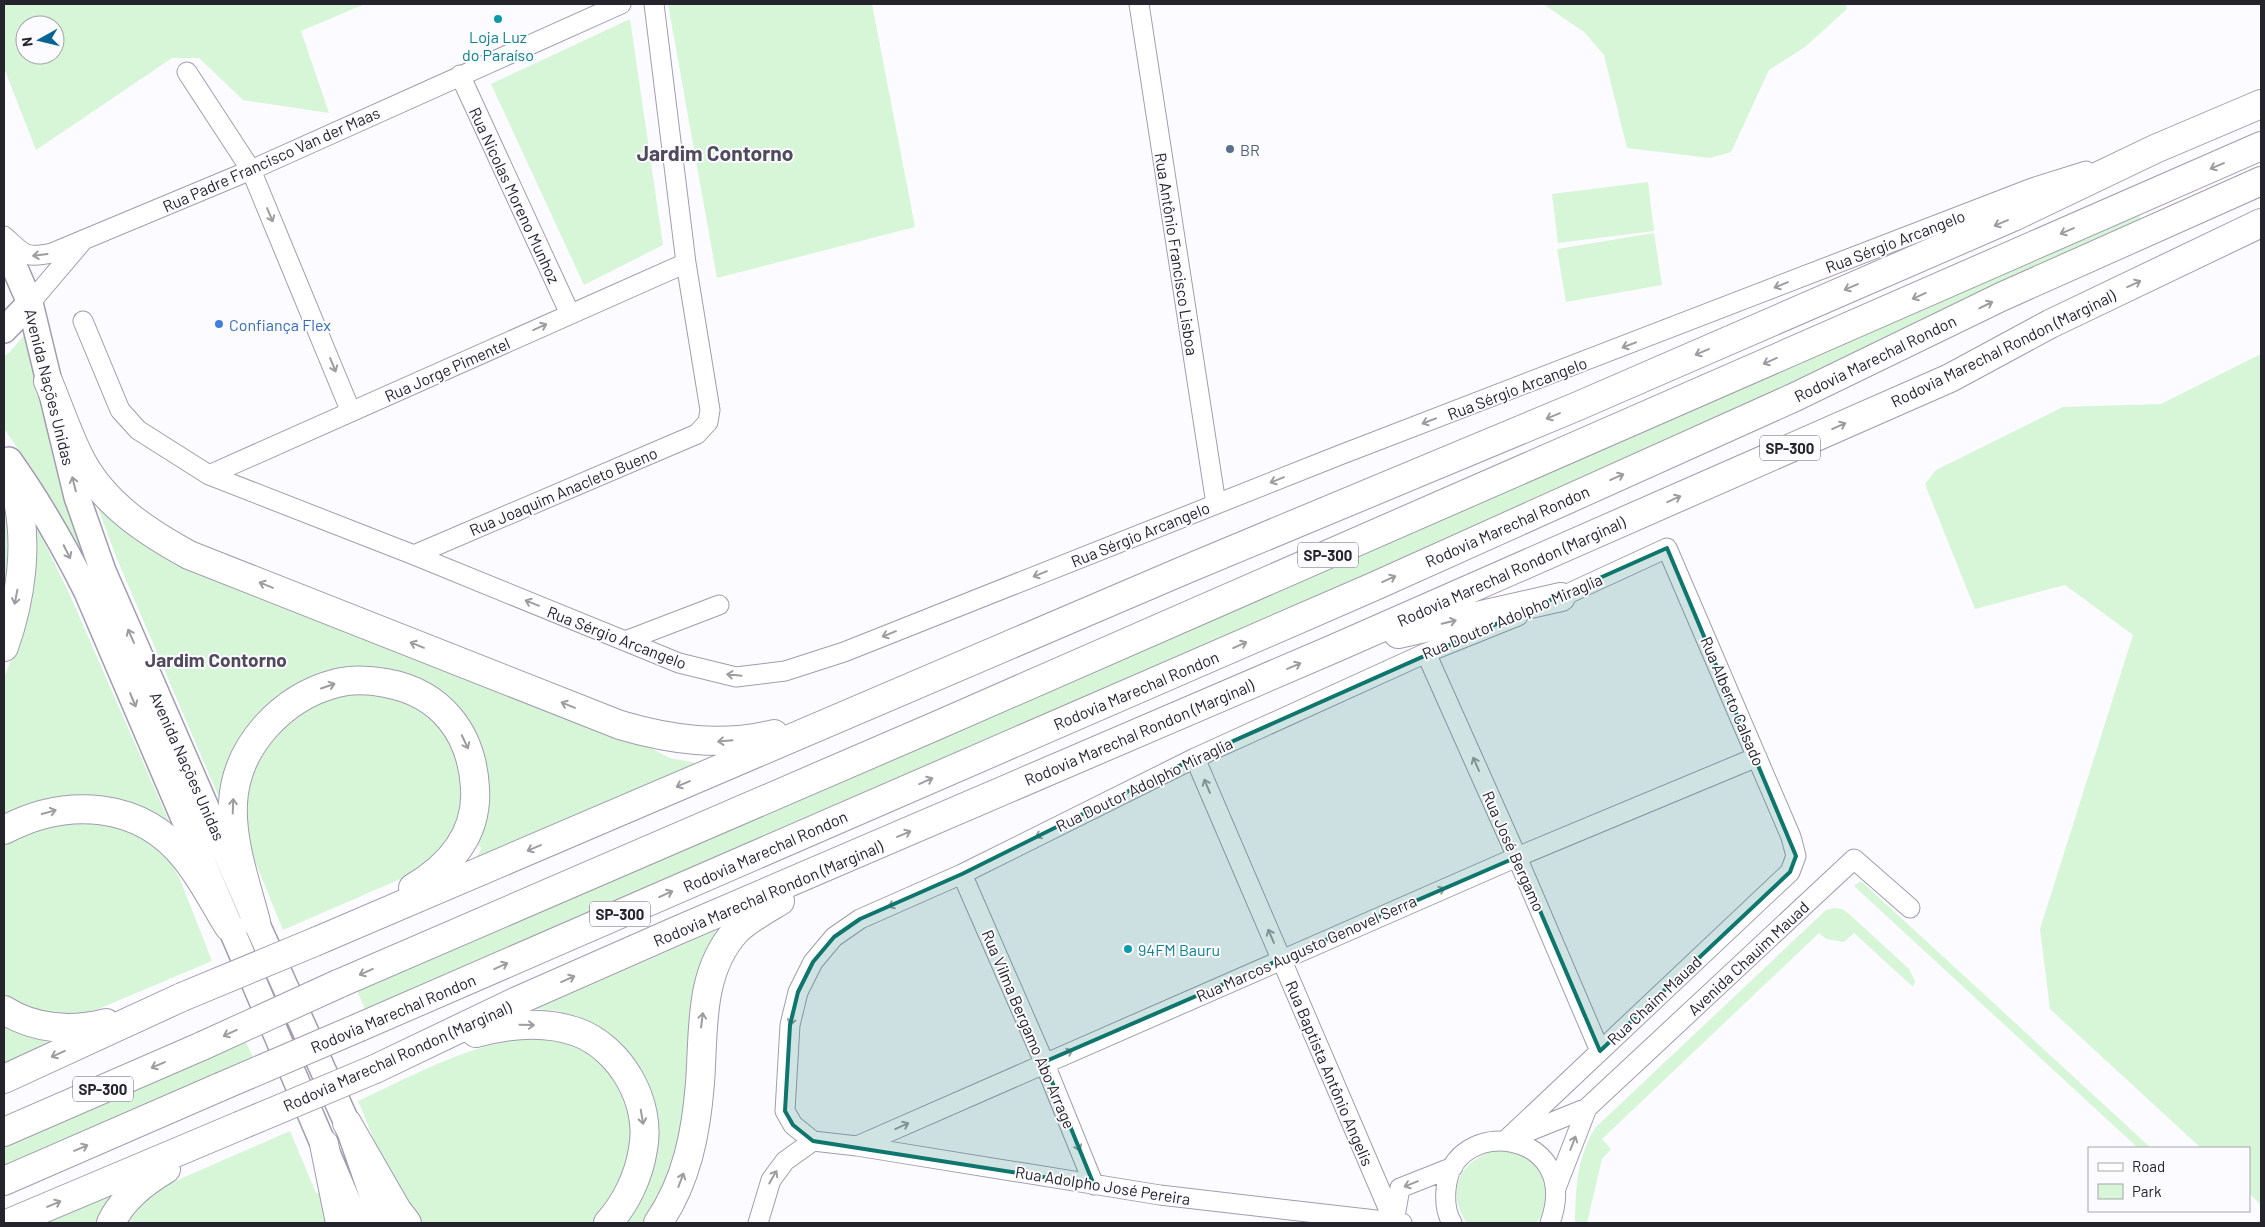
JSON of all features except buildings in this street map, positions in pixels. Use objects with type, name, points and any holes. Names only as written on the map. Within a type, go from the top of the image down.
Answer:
[{"type":"highway","name":"Rua Sérgio Arcangelo","points":[[2155,149],[2261,104]]},
{"type":"highway","name":"SP-300","points":[[4,1132],[202,1046],[338,984],[938,725],[2261,146]]},
{"type":"highway","points":[[4,1078],[172,1002],[1624,386],[2013,217],[2155,149]]},
{"type":"highway","name":"Rodovia Marechal Rondon","points":[[4,1182],[1375,586],[1795,397],[2001,298],[2261,181]]},
{"type":"highway","name":"Rodovia Marechal Rondon (Marginal)","points":[[10,1223],[375,1069],[535,994],[1333,649],[1950,378],[2050,324],[2261,224]]},
{"type":"highway","points":[[48,381],[81,461],[99,485],[139,526],[189,555],[620,725],[648,733],[709,742],[755,738],[841,717]]},
{"type":"highway","points":[[4,464],[16,490],[23,548],[19,583],[4,647]]},
{"type":"highway","points":[[1333,649],[1560,597]]},
{"type":"highway","points":[[256,922],[236,846],[233,821],[235,786],[249,748],[275,716],[302,696],[338,682],[368,680],[400,686],[428,698],[454,723],[464,740],[472,760],[476,798],[469,830],[463,843],[451,859],[436,873],[351,926]]},
{"type":"highway","points":[[4,830],[20,821],[47,812],[73,808],[103,810],[138,821],[172,844],[187,860],[229,927]]},
{"type":"highway","points":[[658,1223],[676,1193],[692,1145],[700,1082],[701,1026],[705,1000],[713,972],[725,947],[737,931],[759,913],[859,854]]},
{"type":"highway","points":[[4,1010],[37,1025],[63,1028],[92,1027],[172,1002]]},
{"type":"highway","points":[[412,1052],[502,1026],[526,1024],[554,1026],[578,1032],[611,1053],[624,1069],[639,1101],[644,1131],[644,1148],[636,1176],[620,1208],[608,1223]]},
{"type":"highway","points":[[347,1122],[397,1210],[407,1223]]},
{"type":"highway","points":[[111,1223],[124,1202],[149,1179],[235,1128]]},
{"type":"highway","points":[[324,1144],[340,1223]]},
{"type":"main road","name":"Avenida Nações Unidas","points":[[4,243],[30,303],[77,497],[103,572],[256,922],[347,1122],[382,1223]]},
{"type":"main road","points":[[4,330],[30,303]]},
{"type":"main road","name":"Avenida Nações Unidas","points":[[4,452],[37,499],[63,544],[87,592],[357,1223]]},
{"type":"street","points":[[460,75],[621,4]]},
{"type":"street","points":[[654,4],[686,262]]},
{"type":"street","name":"Rua Antônio Francisco Lisboa","points":[[1139,4],[1216,504]]},
{"type":"street","points":[[187,72],[251,170],[352,412]]},
{"type":"street","name":"Rua Padre Francisco Van der Maas","points":[[4,236],[25,256],[52,253],[251,170],[460,75]]},
{"type":"street","name":"Rua Nicolas Moreno Munhoz","points":[[460,75],[570,314]]},
{"type":"street","name":"Rua Sérgio Arcangelo","points":[[83,321],[120,410],[138,430],[209,474],[679,663],[736,677],[785,671],[844,652],[1216,504],[2032,188],[2155,149]]},
{"type":"street","points":[[30,303],[82,242]]},
{"type":"street","name":"Rua Jorge Pimentel","points":[[209,474],[686,262]]},
{"type":"street","name":"Rua Joaquim Anacleto Bueno","points":[[414,555],[697,434],[708,422],[710,410],[686,262]]},
{"type":"street","name":"Rua Doutor Adolpho Miraglia","points":[[813,1141],[793,1125],[786,1111],[785,1092],[790,1025],[798,992],[813,962],[834,936],[860,919],[962,874],[1195,758],[1426,653],[1492,628],[1667,548]]},
{"type":"street","name":"Rua Alberto Calsado","points":[[1667,548],[1791,837],[1796,856]]},
{"type":"street","points":[[625,641],[719,605]]},
{"type":"street","name":"Rua José Bergamo","points":[[1426,653],[1517,857],[1600,1051]]},
{"type":"street","name":"Rua Marcos Augusto Genovel Serra","points":[[858,1146],[1044,1062],[1281,959],[1517,857],[1757,757]]},
{"type":"street","name":"Rua Baptista Antônio Angelis","points":[[1195,758],[1281,959],[1398,1222]]},
{"type":"street","name":"Rua Chaim Mauad","points":[[1506,1140],[1790,872],[1796,856]]},
{"type":"street","name":"Avenida Chauim Mauad","points":[[1506,1140],[1587,1108],[1854,859],[1910,908]]},
{"type":"street","name":"Rua Vilma Bergamo Abo Arrage","points":[[962,874],[1044,1062],[1094,1185]]},
{"type":"street","name":"Avenida Chauim Mauad","points":[[1554,1210],[1587,1108]]},
{"type":"street","points":[[1452,1223],[1445,1202],[1446,1184],[1453,1167],[1462,1155],[1474,1146],[1488,1141],[1506,1140],[1522,1144],[1538,1154],[1550,1170],[1554,1210]]},
{"type":"street","points":[[758,1223],[770,1180],[785,1160],[813,1141]]},
{"type":"street","name":"Rua Adolpho José Pereira","points":[[813,1141],[858,1146],[1160,1196],[1398,1222]]},
{"type":"street","points":[[1398,1222],[1400,1188],[1453,1167]]},
{"type":"highlighted area","points":[[1667,548],[1796,856],[1790,872],[1600,1051],[1517,857],[1044,1062],[1094,1185],[813,1141],[793,1125],[785,1111],[790,1025],[798,992],[813,962],[834,937],[860,919],[962,874],[1195,758]]},
{"type":"green space","points":[[4,4],[365,4],[301,31],[329,113],[243,100],[199,58],[172,58],[36,150],[4,68]]},
{"type":"green space","points":[[668,4],[872,4],[915,227],[717,278]]},
{"type":"green space","points":[[1543,4],[1846,4],[1847,9],[1805,47],[1769,70],[1731,152],[1710,158],[1627,148],[1604,55],[1584,32]]},
{"type":"green space","points":[[630,19],[663,245],[584,285],[491,84]]},
{"type":"green space","points":[[1648,182],[1654,231],[1558,243],[1552,194]]},
{"type":"green space","points":[[2139,214],[2141,219],[2021,275],[1854,358],[1540,499],[366,1011],[357,991]]},
{"type":"green space","points":[[1654,233],[1662,285],[1566,302],[1557,249]]},
{"type":"green space","points":[[26,333],[56,466],[91,575],[53,501],[4,429],[4,356],[9,353]]},
{"type":"green space","points":[[2261,354],[2261,1205],[2250,1194],[2250,1147],[2200,1147],[2050,1009],[2040,929],[2133,635],[2065,585],[1975,609],[1925,484],[1936,470],[2063,407],[2161,404]]},
{"type":"green space","points":[[4,485],[13,522],[4,619]]},
{"type":"green space","points":[[96,503],[629,737],[670,758],[697,763],[475,859],[482,848],[476,844],[487,812],[489,794],[487,774],[414,679],[391,670],[367,667],[293,687],[271,703],[256,718],[220,800],[117,559]]},
{"type":"green space","points":[[38,529],[69,593],[171,826],[122,802],[92,795],[61,796],[32,804],[4,817],[4,678],[14,652],[35,533]]},
{"type":"green space","points":[[365,690],[420,703],[457,745],[464,809],[446,847],[412,874],[283,930],[246,839],[241,803],[262,748],[309,703]]},
{"type":"green space","points":[[55,820],[116,823],[162,849],[179,877],[212,961],[96,1010],[76,1015],[35,1013],[4,998],[4,843]]},
{"type":"green space","points":[[1861,881],[2150,1147],[2137,1147],[1854,886]]},
{"type":"green space","points":[[1842,909],[1848,913],[1909,969],[1915,981],[1913,987],[1854,933],[1844,942],[1826,939],[1819,933],[1602,1139],[1611,1149],[1602,1159],[1587,1223],[1575,1223],[1578,1174],[1584,1152],[1595,1128],[1826,910]]},
{"type":"green space","points":[[719,929],[711,947],[682,1142],[647,1223],[623,1223],[652,1117],[560,1015],[561,1011],[536,1009]]},
{"type":"green space","points":[[4,1023],[23,1034],[50,1043],[4,1064]]},
{"type":"green space","points":[[536,1038],[572,1040],[612,1068],[636,1121],[628,1167],[597,1221],[594,1223],[422,1223],[402,1198],[393,1182],[358,1101],[467,1052],[513,1040]]},
{"type":"green space","points":[[246,1042],[253,1057],[229,1068],[226,1072],[4,1169],[4,1143],[218,1050],[224,1052]]},
{"type":"green space","points":[[290,1131],[316,1193],[324,1192],[332,1223],[128,1223],[146,1199],[164,1186]]},
{"type":"green space","points":[[1497,1150],[1511,1151],[1524,1156],[1532,1162],[1543,1178],[1546,1196],[1545,1206],[1542,1215],[1536,1223],[1467,1223],[1460,1211],[1457,1188],[1466,1168],[1484,1154]]},
{"type":"green space","points":[[110,1196],[98,1223],[47,1223]]},
{"type":"place","name":"Loja Luz do Paraíso","points":[[498,19]]},
{"type":"place","name":"BR","points":[[1230,149]]},
{"type":"place","name":"Confiança Flex","points":[[219,324]]},
{"type":"place","name":"94FM Bauru","points":[[1128,949]]},
{"type":"district","name":"Jardim Contorno","points":[[715,152]]},
{"type":"district","name":"Jardim Contorno","points":[[216,659]]}]
